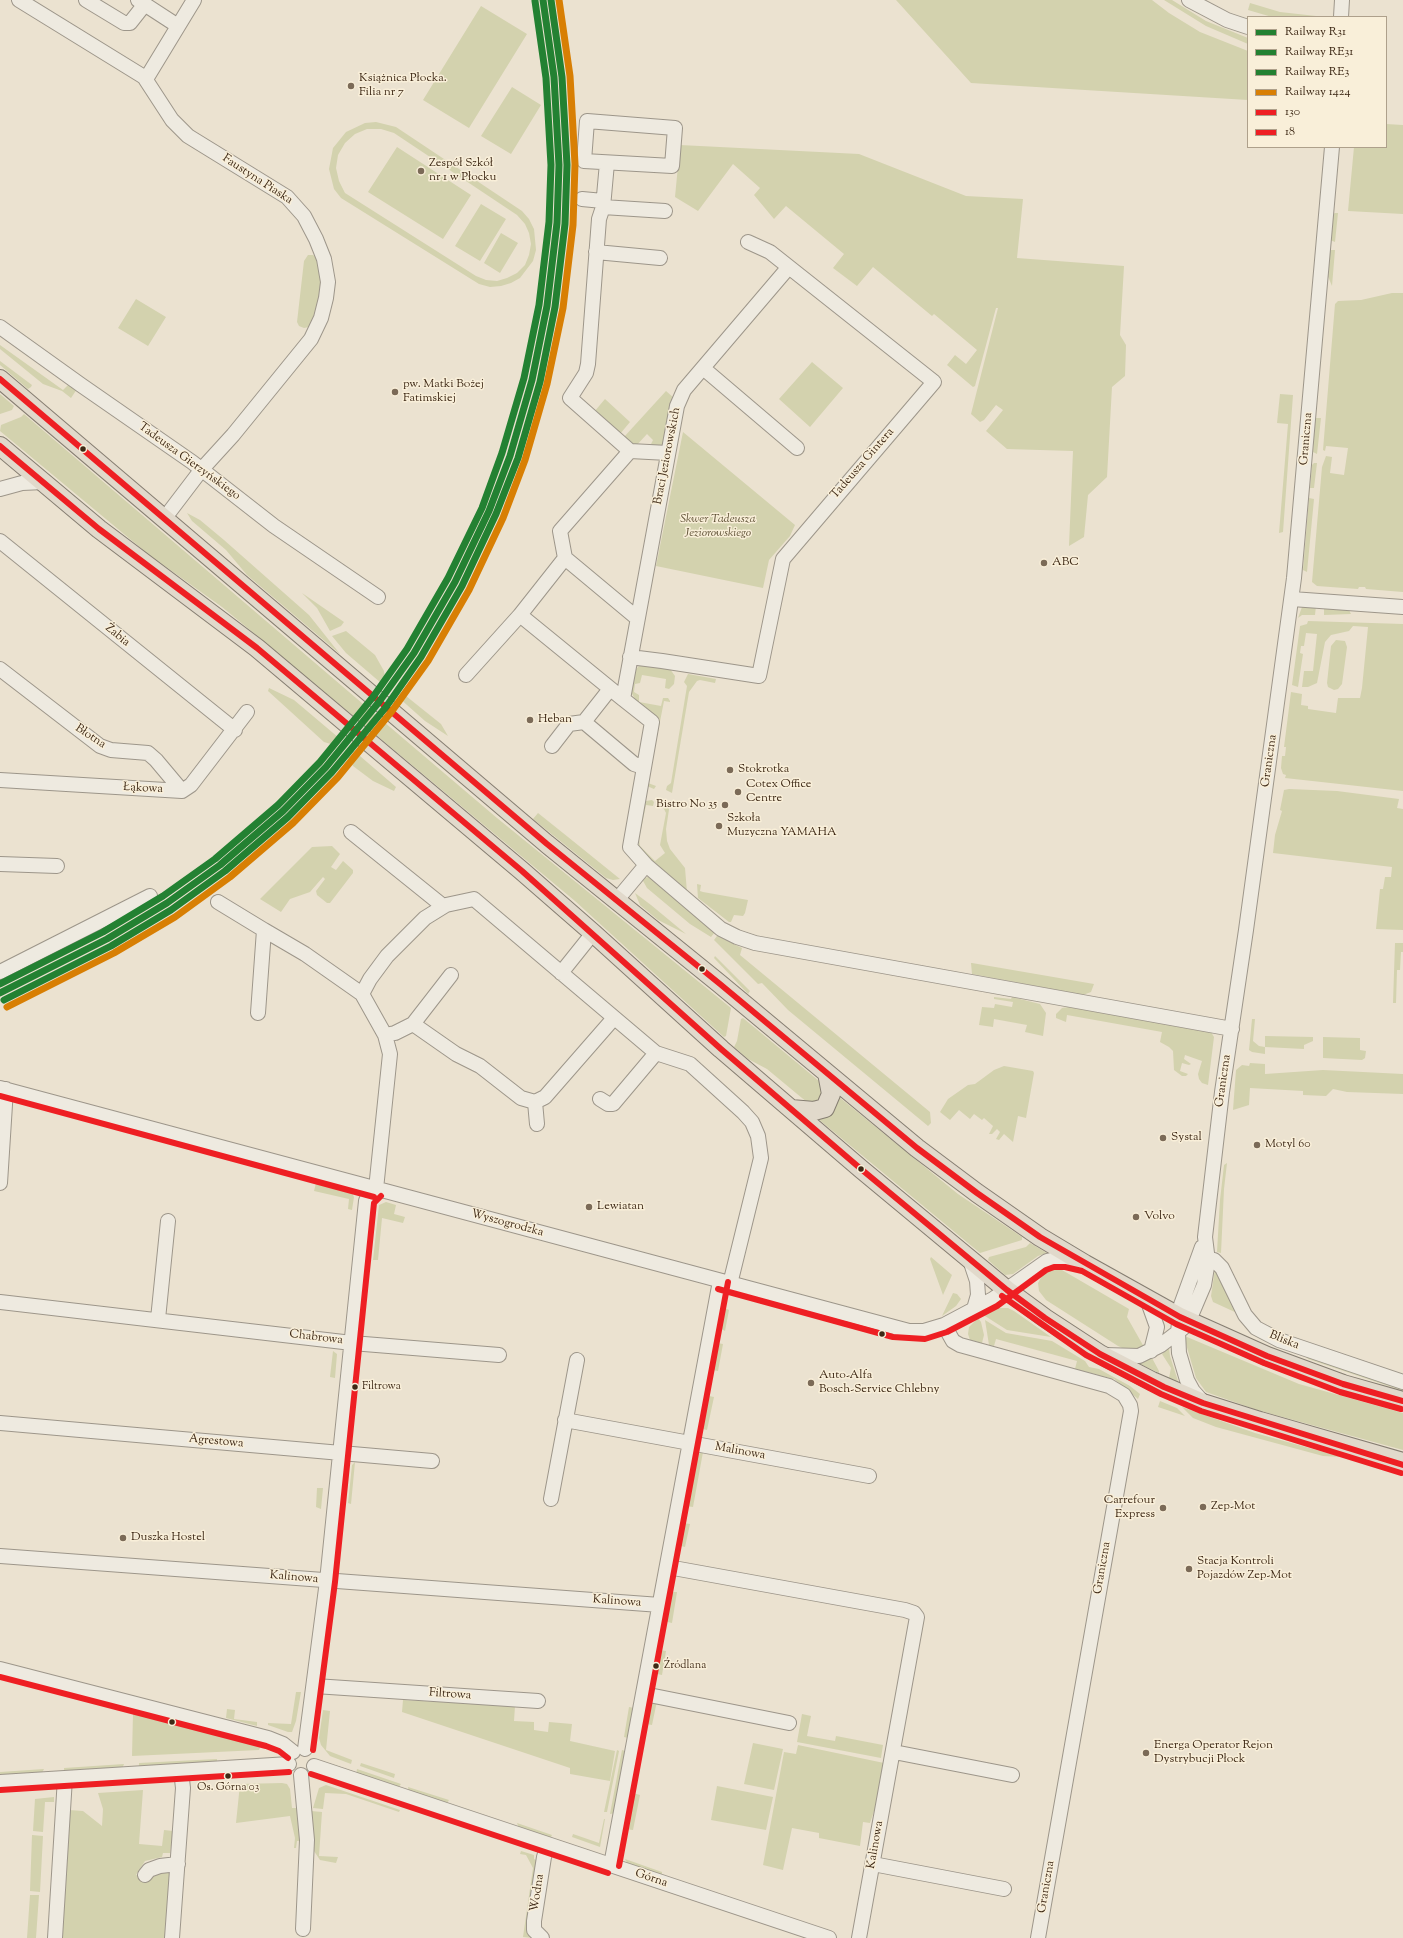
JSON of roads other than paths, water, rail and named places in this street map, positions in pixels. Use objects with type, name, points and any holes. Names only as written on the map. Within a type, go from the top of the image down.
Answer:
[{"type":"main road","points":[[0,379],[541,839],[720,984],[917,1148],[977,1193],[1040,1237],[1085,1264]]},
{"type":"main road","points":[[0,446],[147,567],[218,618],[256,648],[593,933],[721,1049],[791,1109],[1007,1290],[1045,1318],[1100,1354],[1152,1381],[1204,1402],[1260,1421],[1403,1462]]},
{"type":"main road","points":[[791,1109],[814,1111],[825,1108],[832,1094],[827,1072]]},
{"type":"main road","name":"Wyszogrodzka","points":[[1085,1264],[1147,1299],[1182,1323],[1318,1376],[1403,1401]]},
{"type":"street","name":"Faustyna Piaska","points":[[19,0],[140,75],[172,120],[184,132],[282,194],[297,206],[316,239],[327,270],[326,298],[321,318],[311,339],[233,435],[202,469],[164,519]]},
{"type":"street","points":[[86,0],[124,23],[130,23],[141,2],[178,26]]},
{"type":"street","points":[[140,75],[178,26],[194,0]]},
{"type":"street","points":[[1188,0],[1227,20],[1247,27]]},
{"type":"street","points":[[1341,16],[1342,0]]},
{"type":"street","points":[[587,122],[675,128],[672,166],[607,163],[584,161],[587,122]]},
{"type":"street","name":"Graniczna","points":[[1204,1402],[1193,1391],[1187,1380],[1179,1353],[1182,1305],[1204,1257],[1205,1236],[1222,1092],[1292,599],[1332,148]]},
{"type":"street","points":[[607,163],[603,204],[599,219],[588,364],[586,373],[570,398],[630,451],[668,453]]},
{"type":"street","points":[[582,199],[603,204],[665,211]]},
{"type":"street","name":"Tadeusza Gintera","points":[[630,657],[760,676],[782,559],[934,382],[788,268],[770,252],[748,242]]},
{"type":"street","points":[[596,252],[660,258]]},
{"type":"street","name":"Braci Jeziorowskich","points":[[623,699],[668,453],[678,406],[684,390],[788,268]]},
{"type":"street","name":"Tadeusza Gierzyńskiego","points":[[0,327],[202,469],[274,526],[378,597]]},
{"type":"street","points":[[703,368],[797,448]]},
{"type":"street","points":[[630,451],[560,531],[565,558],[637,618]]},
{"type":"street","points":[[0,488],[22,483],[44,482]]},
{"type":"street","name":"Żabia","points":[[0,541],[235,730]]},
{"type":"street","points":[[466,675],[520,614],[565,558]]},
{"type":"street","points":[[1292,599],[1403,607]]},
{"type":"street","points":[[520,614],[652,722],[630,847],[646,866],[721,929],[737,937],[755,943],[1232,1029]]},
{"type":"street","name":"Błotna","points":[[0,669],[100,746],[111,750],[148,753],[156,760],[182,791]]},
{"type":"street","points":[[552,746],[569,724],[584,722],[610,689]]},
{"type":"street","points":[[182,791],[191,785],[235,730],[247,712]]},
{"type":"street","points":[[584,722],[634,764],[643,767]]},
{"type":"street","name":"Łąkowa","points":[[0,780],[182,791]]},
{"type":"street","points":[[351,832],[443,906]]},
{"type":"street","points":[[0,864],[57,866]]},
{"type":"street","points":[[616,901],[646,866]]},
{"type":"street","points":[[0,972],[150,896]]},
{"type":"street","points":[[362,994],[378,966],[425,918],[443,906],[474,899],[656,1053],[690,1064],[749,1117],[757,1132],[761,1158],[759,1169],[725,1283],[690,1443],[611,1865]]},
{"type":"street","points":[[0,1782],[181,1771],[296,1755],[313,1756],[314,1766],[309,1772],[301,1775],[293,1771],[296,1755],[315,1686],[341,1452],[366,1201],[369,1194],[376,1189],[390,1060],[389,1048],[386,1035],[362,994],[298,950],[218,902]]},
{"type":"street","points":[[258,1013],[264,930]]},
{"type":"street","points":[[561,973],[593,933]]},
{"type":"street","points":[[386,1035],[395,1033],[413,1024],[451,975]]},
{"type":"street","points":[[413,1024],[456,1054],[480,1066],[520,1098],[535,1102],[545,1097],[614,1018]]},
{"type":"street","points":[[600,1099],[608,1104],[613,1104],[656,1053]]},
{"type":"street","points":[[0,1183],[3,1088]]},
{"type":"street","name":"Wyszogrodzka","points":[[3,1088],[902,1330],[924,1331],[944,1325],[1007,1290],[1047,1261],[1059,1258],[1085,1264]]},
{"type":"street","points":[[535,1102],[537,1124]]},
{"type":"street","points":[[158,1319],[168,1221]]},
{"type":"street","points":[[969,1257],[977,1281],[978,1295],[974,1309]]},
{"type":"street","name":"Bliska","points":[[1204,1257],[1214,1260],[1222,1268],[1245,1315],[1256,1328],[1291,1344],[1403,1382]]},
{"type":"street","points":[[1147,1299],[1157,1327],[1152,1351]]},
{"type":"street","name":"Chabrowa","points":[[0,1302],[158,1319],[352,1343],[499,1355]]},
{"type":"street","points":[[1100,1354],[1131,1356],[1152,1351],[1182,1323]]},
{"type":"street","name":"Graniczna","points":[[944,1325],[953,1341],[960,1345],[1108,1386],[1124,1395],[1130,1405],[1131,1411],[1038,1938]]},
{"type":"street","points":[[551,1499],[577,1360]]},
{"type":"street","name":"Malinowa","points":[[565,1420],[869,1476]]},
{"type":"street","name":"Agrestowa","points":[[0,1423],[432,1461]]},
{"type":"street","points":[[1357,1450],[1403,1465]]},
{"type":"street","name":"Kalinowa","points":[[0,1556],[660,1605]]},
{"type":"street","name":"Kalinowa","points":[[668,1567],[914,1613],[917,1617],[917,1626],[859,1938]]},
{"type":"street","points":[[0,1669],[268,1738],[283,1744],[296,1755]]},
{"type":"street","name":"Filtrowa","points":[[315,1686],[538,1701]]},
{"type":"street","points":[[644,1694],[789,1723]]},
{"type":"street","points":[[894,1752],[1012,1775]]},
{"type":"street","name":"Górna","points":[[314,1766],[829,1938]]},
{"type":"street","points":[[172,1938],[183,1788],[181,1771]]},
{"type":"street","points":[[301,1775],[308,1840],[303,1929]]},
{"type":"street","points":[[55,1938],[65,1778]]},
{"type":"street","name":"Wodna","points":[[542,1938],[534,1930],[534,1921],[544,1857],[548,1845]]},
{"type":"street","points":[[145,1876],[149,1870],[160,1866],[178,1864]]},
{"type":"street","points":[[873,1864],[1004,1888]]},
{"type":"rail line","name":"R31","points":[[0,993],[107,939],[167,903],[220,865],[283,811],[326,767],[379,702],[414,653],[455,582],[489,511],[510,456],[532,380],[547,306],[557,223],[559,165],[554,77],[543,0]]},
{"type":"rail line","name":"RE31","points":[[4,1000],[111,946],[171,910],[225,871],[288,817],[332,772],[386,707],[421,657],[462,586],[496,514],[518,458],[540,382],[555,307],[565,224],[567,165],[562,77],[551,0]]},
{"type":"rail line","name":"1424","points":[[7,1007],[114,953],[175,917],[230,877],[293,823],[338,777],[392,711],[428,661],[469,590],[503,518],[525,460],[547,384],[563,308],[573,225],[575,164],[570,76],[559,0]]},
{"type":"rail line","name":"RE3","points":[[0,984],[103,932],[163,896],[215,859],[278,805],[320,762],[373,697],[407,649],[448,578],[482,508],[502,453],[524,378],[539,305],[549,222],[551,165],[546,78],[535,1]]},
{"type":"place","name":"Książnica Płocka. Filia nr 7","points":[[351,86]]},
{"type":"place","name":"Zespół Szkół nr 1 w Płocku","points":[[421,171]]},
{"type":"place","name":"pw. Matki Bożej Fatimskiej","points":[[395,392]]},
{"type":"place","name":"ABC","points":[[1044,563]]},
{"type":"place","name":"Heban","points":[[530,720]]},
{"type":"place","name":"Stokrotka","points":[[730,770]]},
{"type":"place","name":"Cotex Office Centre","points":[[738,792]]},
{"type":"place","name":"Bistro No 35","points":[[725,805]]},
{"type":"place","name":"Szkoła Muzyczna YAMAHA","points":[[719,826]]},
{"type":"place","name":"Systal","points":[[1163,1138]]},
{"type":"place","name":"Motyl 60","points":[[1257,1145]]},
{"type":"place","name":"Lewiatan","points":[[589,1207]]},
{"type":"place","name":"Volvo","points":[[1136,1217]]},
{"type":"place","name":"Auto-Alfa Bosch-Service Chlebny","points":[[811,1383]]},
{"type":"place","name":"Filtrowa","points":[[355,1387]]},
{"type":"place","name":"Zep-Mot","points":[[1203,1507]]},
{"type":"place","name":"Carrefour Express","points":[[1163,1508]]},
{"type":"place","name":"Duszka Hostel","points":[[123,1538]]},
{"type":"place","name":"Stacja Kontroli Pojazdów Zep-Mot","points":[[1189,1569]]},
{"type":"place","name":"Źródlana","points":[[656,1666]]},
{"type":"place","name":"Energa Operator Rejon Dystrybucji Płock","points":[[1146,1753]]},
{"type":"place","name":"Os. Górna 03","points":[[228,1776]]},
{"type":"park label","name":"Skwer Tadeusza Jeziorowskiego","points":[[718,527]]}]
